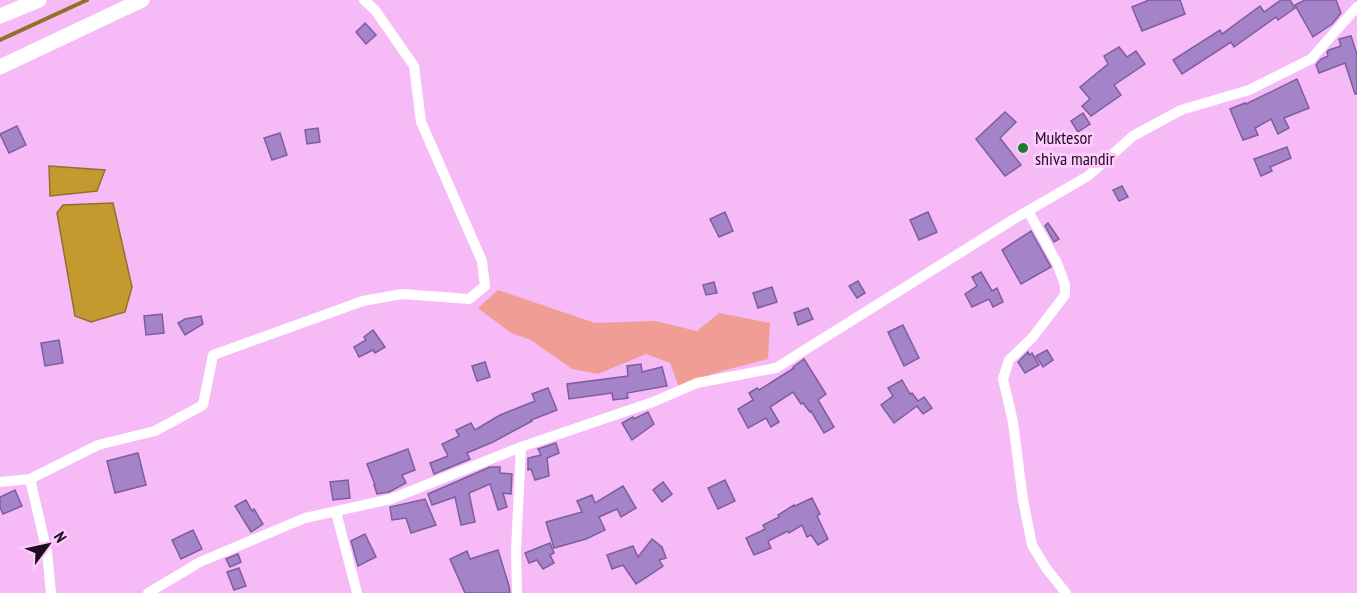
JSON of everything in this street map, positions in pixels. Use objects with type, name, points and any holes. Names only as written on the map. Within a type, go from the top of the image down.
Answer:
[{"type":"main road","points":[[1,14],[39,0]]},
{"type":"main road","points":[[0,67],[142,0]]},
{"type":"street","points":[[0,482],[30,479],[98,445],[155,431],[203,405],[213,355],[363,301],[402,294],[469,299],[485,286],[482,261],[421,122],[414,66],[375,10],[364,0]]},
{"type":"street","points":[[147,593],[200,562],[305,518],[391,500],[521,447],[653,402],[697,383],[776,369],[1088,176],[1132,136],[1181,110],[1249,90],[1311,59],[1357,7]]},
{"type":"street","points":[[1028,211],[1057,263],[1065,285],[1065,295],[1038,331],[1010,360],[1003,379],[1013,422],[1023,500],[1032,545],[1046,568],[1066,593]]},
{"type":"street","points":[[517,593],[516,550],[521,447]]},
{"type":"street","points":[[30,479],[47,552],[51,593]]},
{"type":"street","points":[[336,512],[357,593]]},
{"type":"shaded area","points":[[49,166],[105,170],[97,191],[50,196]]},
{"type":"shaded area","points":[[113,203],[132,287],[125,312],[91,322],[75,316],[57,213],[63,205]]},
{"type":"shaded area","points":[[498,290],[595,323],[655,321],[697,331],[719,313],[770,323],[768,359],[718,372],[679,387],[670,363],[646,354],[598,374],[572,369],[531,340],[511,333],[478,308]]},
{"type":"building","points":[[1149,0],[1180,0],[1185,14],[1142,31],[1132,7]]},
{"type":"building","points":[[1281,0],[1290,0],[1295,8],[1278,20],[1276,17],[1234,47],[1231,42],[1182,74],[1173,60],[1220,30],[1222,34],[1260,6],[1264,12]]},
{"type":"building","points":[[1305,0],[1336,0],[1341,13],[1332,24],[1313,37],[1295,5]]},
{"type":"building","points":[[365,23],[376,35],[366,44],[356,32]]},
{"type":"building","points":[[1351,36],[1357,54],[1357,94],[1355,94],[1345,63],[1319,73],[1316,65],[1328,56],[1329,50],[1341,46],[1339,39]]},
{"type":"building","points":[[1119,47],[1127,57],[1136,51],[1145,64],[1114,85],[1121,95],[1091,116],[1082,106],[1090,99],[1080,87],[1108,64],[1104,56]]},
{"type":"building","points":[[1297,79],[1309,108],[1284,118],[1289,128],[1278,134],[1271,119],[1255,128],[1258,135],[1243,140],[1230,109],[1246,104]]},
{"type":"building","points":[[1005,112],[1016,122],[1000,138],[1021,165],[1005,176],[976,139]]},
{"type":"building","points":[[1083,113],[1090,124],[1078,132],[1071,121]]},
{"type":"building","points":[[17,126],[26,145],[9,153],[0,134]]},
{"type":"building","points":[[318,128],[320,142],[307,144],[305,130]]},
{"type":"building","points":[[280,133],[287,155],[272,160],[264,138]]},
{"type":"building","points":[[1287,147],[1291,158],[1270,167],[1272,171],[1261,176],[1254,159]]},
{"type":"building","points":[[1122,186],[1128,197],[1119,201],[1113,190]]},
{"type":"building","points":[[725,212],[733,231],[719,237],[710,219]]},
{"type":"building","points":[[928,212],[937,232],[919,240],[910,220]]},
{"type":"building","points":[[1048,223],[1059,239],[1054,242],[1045,226]]},
{"type":"building","points":[[1031,231],[1051,267],[1021,284],[1002,250]]},
{"type":"building","points":[[981,272],[992,291],[997,288],[1003,302],[993,307],[989,299],[972,307],[965,294],[977,286],[972,277]]},
{"type":"building","points":[[858,281],[865,293],[857,298],[849,286]]},
{"type":"building","points":[[714,282],[717,293],[706,295],[703,285]]},
{"type":"building","points":[[772,287],[777,302],[758,308],[753,293]]},
{"type":"building","points":[[808,308],[813,319],[798,325],[794,313]]},
{"type":"building","points":[[162,314],[164,333],[146,335],[144,316]]},
{"type":"building","points":[[201,316],[203,324],[185,335],[178,323]]},
{"type":"building","points":[[903,325],[919,358],[904,366],[888,332]]},
{"type":"building","points":[[373,330],[385,347],[375,353],[373,350],[359,357],[354,347],[366,340],[364,337]]},
{"type":"building","points":[[59,340],[63,363],[45,366],[41,343]]},
{"type":"building","points":[[1047,350],[1053,360],[1043,367],[1036,356]]},
{"type":"building","points":[[1028,352],[1029,355],[1032,353],[1039,365],[1025,373],[1018,362]]},
{"type":"building","points":[[804,359],[826,394],[818,400],[834,427],[824,433],[811,411],[803,403],[801,404],[793,392],[770,407],[779,422],[771,427],[766,418],[748,428],[738,409],[753,400],[749,393],[757,388],[759,390]]},
{"type":"building","points":[[485,362],[490,377],[477,381],[472,366]]},
{"type":"building","points":[[641,364],[642,372],[662,367],[667,386],[627,393],[628,398],[613,400],[612,393],[569,399],[567,384],[628,376],[627,366]]},
{"type":"building","points":[[902,380],[910,394],[912,393],[918,401],[924,397],[932,408],[923,414],[917,406],[894,423],[881,405],[893,396],[888,388]]},
{"type":"building","points":[[548,388],[557,410],[531,420],[493,442],[467,453],[470,459],[434,474],[430,463],[448,456],[442,444],[459,436],[456,430],[471,423],[475,430],[500,415],[535,401],[532,394]]},
{"type":"building","points":[[648,412],[654,424],[632,440],[622,423]]},
{"type":"building","points":[[556,443],[559,453],[547,458],[549,476],[535,480],[531,469],[528,470],[528,458],[541,455],[538,449]]},
{"type":"building","points":[[408,449],[415,470],[402,475],[406,483],[389,492],[377,494],[367,464]]},
{"type":"building","points":[[138,453],[146,485],[115,493],[107,461]]},
{"type":"building","points":[[490,467],[500,467],[500,473],[512,474],[511,494],[503,493],[507,507],[498,510],[490,484],[469,493],[475,522],[461,525],[455,497],[432,505],[428,494]]},
{"type":"building","points":[[348,480],[350,498],[333,500],[330,482]]},
{"type":"building","points":[[725,480],[735,501],[718,509],[708,488]]},
{"type":"building","points":[[663,482],[672,494],[662,502],[653,490]]},
{"type":"building","points":[[623,486],[636,508],[621,517],[617,509],[599,517],[605,530],[586,539],[554,548],[546,522],[582,512],[577,501],[592,495],[595,503]]},
{"type":"building","points":[[15,490],[22,506],[3,514],[0,497]]},
{"type":"building","points":[[812,498],[820,514],[817,516],[828,539],[818,545],[811,535],[807,537],[802,525],[768,541],[771,548],[754,555],[746,538],[765,529],[763,525],[779,517],[778,515],[794,505]]},
{"type":"building","points":[[425,499],[436,525],[411,533],[406,518],[392,520],[390,507]]},
{"type":"building","points":[[246,500],[263,524],[251,532],[235,506]]},
{"type":"building","points":[[193,530],[202,549],[181,559],[172,540]]},
{"type":"building","points":[[365,534],[376,557],[358,566],[351,541]]},
{"type":"building","points":[[652,539],[662,547],[666,558],[659,560],[663,566],[636,584],[623,565],[612,569],[607,555],[633,546],[638,557]]},
{"type":"building","points":[[550,543],[554,553],[550,555],[554,563],[543,569],[537,560],[529,563],[525,553]]},
{"type":"building","points":[[498,550],[510,593],[465,593],[450,559],[467,551],[470,559]]},
{"type":"building","points":[[238,554],[241,562],[230,567],[226,559]]},
{"type":"building","points":[[239,568],[246,586],[234,590],[227,572]]},
{"type":"waterway","points":[[0,40],[87,0]]},
{"type":"place","name":"Muktesor shiva mandir","points":[[1023,148]]}]
